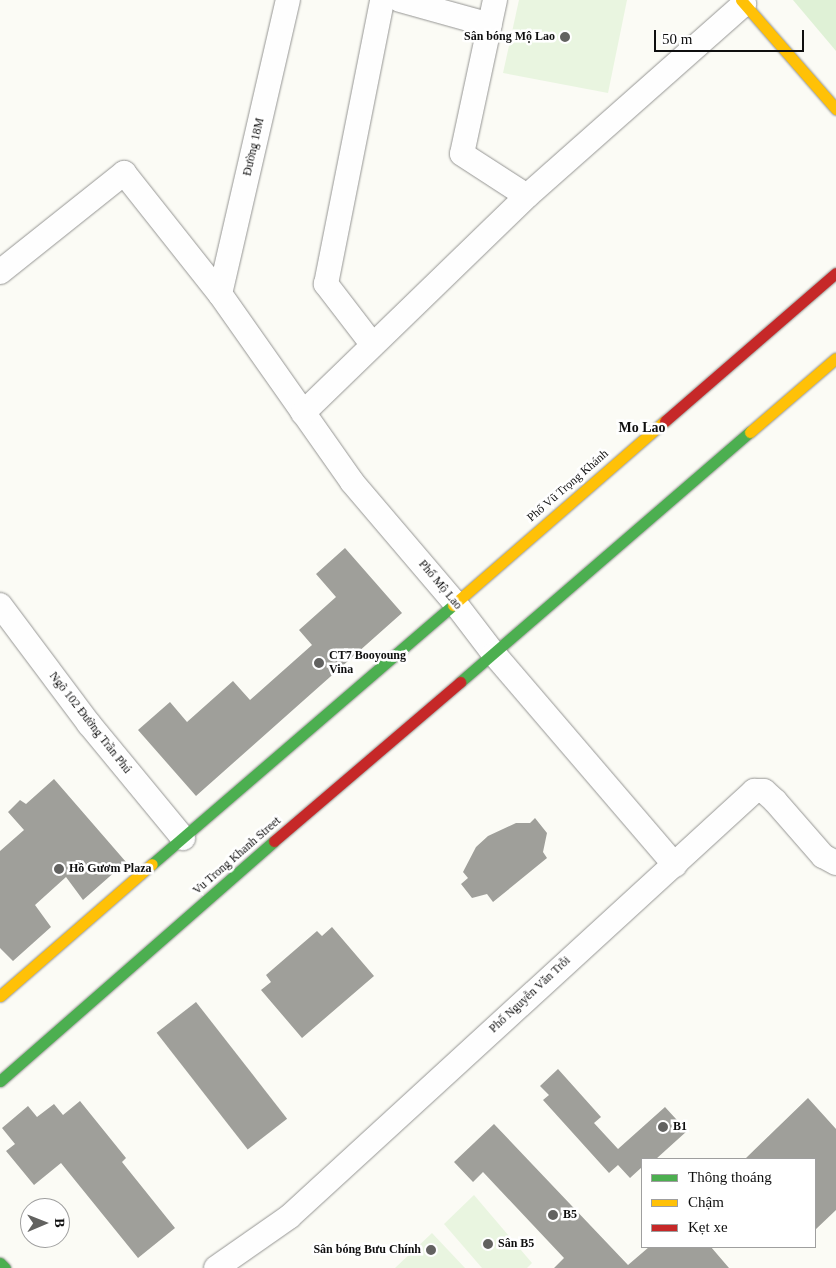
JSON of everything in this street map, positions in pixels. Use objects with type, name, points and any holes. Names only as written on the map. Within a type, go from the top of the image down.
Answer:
[{"type":"main road","points":[[742,2],[836,109]]},
{"type":"main road","name":"Phố Vũ Trọng Khánh","points":[[455,603],[836,273]]},
{"type":"main road","points":[[494,654],[836,358]]},
{"type":"main road","points":[[0,996],[455,603]]},
{"type":"main road","name":"Vu Trong Khanh Street","points":[[0,1081],[396,734],[494,654]]},
{"type":"main road","points":[[0,1263],[5,1268]]},
{"type":"street","name":"Đường 18M","points":[[220,294],[288,0]]},
{"type":"street","points":[[372,344],[326,284],[382,0]]},
{"type":"street","points":[[400,0],[490,25]]},
{"type":"street","points":[[496,0],[462,154],[527,196]]},
{"type":"street","points":[[303,413],[372,344],[527,196],[742,2]]},
{"type":"street","name":"Phố Mộ Lao","points":[[0,272],[124,173],[220,294],[352,482],[455,603],[494,654],[675,865]]},
{"type":"street","name":"Ngõ 102 Đường Trần Phú","points":[[0,605],[88,724],[184,838]]},
{"type":"street","name":"Phố Nguyễn Văn Trỗi","points":[[216,1268],[289,1217],[754,791],[764,791],[823,856],[836,863]]},
{"type":"green space","name":"Sân bóng Mộ Lao","points":[[519,0],[627,0],[608,93],[503,73]]},
{"type":"green space","points":[[793,0],[836,0],[836,51]]},
{"type":"green space","name":"Sân B5","points":[[474,1195],[532,1263],[527,1268],[482,1268],[444,1224]]},
{"type":"green space","name":"Sân bóng Bưu Chính","points":[[432,1233],[465,1268],[395,1268]]},
{"type":"building","name":"CT7 Booyoung Vina","points":[[345,548],[402,613],[196,796],[138,730],[170,702],[187,722],[233,681],[250,700],[312,645],[299,630],[336,597],[316,574]]},
{"type":"building","name":"Hồ Gươm Plaza","points":[[54,779],[126,862],[83,900],[66,877],[35,905],[51,927],[13,961],[0,948],[0,851],[24,830],[8,812],[20,800],[26,804]]},
{"type":"building","points":[[535,818],[547,833],[543,852],[547,858],[493,902],[487,894],[472,898],[461,884],[468,878],[463,872],[476,847],[488,836],[516,823],[530,823]]},
{"type":"building","points":[[332,927],[374,976],[302,1038],[261,990],[271,982],[266,975],[317,931],[322,936]]},
{"type":"building","points":[[196,1002],[287,1119],[248,1149],[157,1033]]},
{"type":"building","name":"B1","points":[[558,1069],[601,1117],[594,1123],[618,1149],[665,1107],[687,1131],[657,1158],[641,1158],[641,1168],[630,1178],[618,1165],[609,1173],[543,1100],[549,1095],[540,1086]]},
{"type":"building","points":[[808,1098],[836,1129],[836,1210],[816,1229],[816,1158],[746,1158]]},
{"type":"building","points":[[80,1101],[126,1158],[122,1162],[175,1228],[138,1258],[61,1163],[34,1185],[6,1151],[15,1144],[2,1128],[28,1106],[37,1117],[54,1104],[63,1115]]},
{"type":"building","name":"B5","points":[[494,1124],[628,1265],[648,1248],[712,1248],[729,1268],[554,1268],[564,1258],[483,1172],[473,1182],[454,1162]]},
{"type":"traffic: fast","points":[[460,682],[750,432]]},
{"type":"traffic: fast","points":[[152,864],[453,605]]},
{"type":"traffic: fast","points":[[0,1081],[274,841]]},
{"type":"traffic: fast","points":[[0,1263],[5,1268]]},
{"type":"traffic: slow","points":[[741,0],[836,109]]},
{"type":"traffic: slow","points":[[750,432],[836,358]]},
{"type":"traffic: slow","points":[[453,605],[665,421]]},
{"type":"traffic: slow","points":[[0,996],[152,864]]},
{"type":"traffic: jam","points":[[665,421],[836,273]]},
{"type":"traffic: jam","points":[[274,841],[460,682]]},
{"type":"place","name":"Sân bóng Mộ Lao","points":[[565,37]]},
{"type":"place","name":"CT7 Booyoung Vina","points":[[319,663]]},
{"type":"place","name":"Hồ Gươm Plaza","points":[[59,869]]},
{"type":"place","name":"B1","points":[[663,1127]]},
{"type":"place","name":"B5","points":[[553,1215]]},
{"type":"place","name":"Sân B5","points":[[488,1244]]},
{"type":"place","name":"Sân bóng Bưu Chính","points":[[431,1250]]},
{"type":"district","name":"Mo Lao","points":[[642,428]]}]
